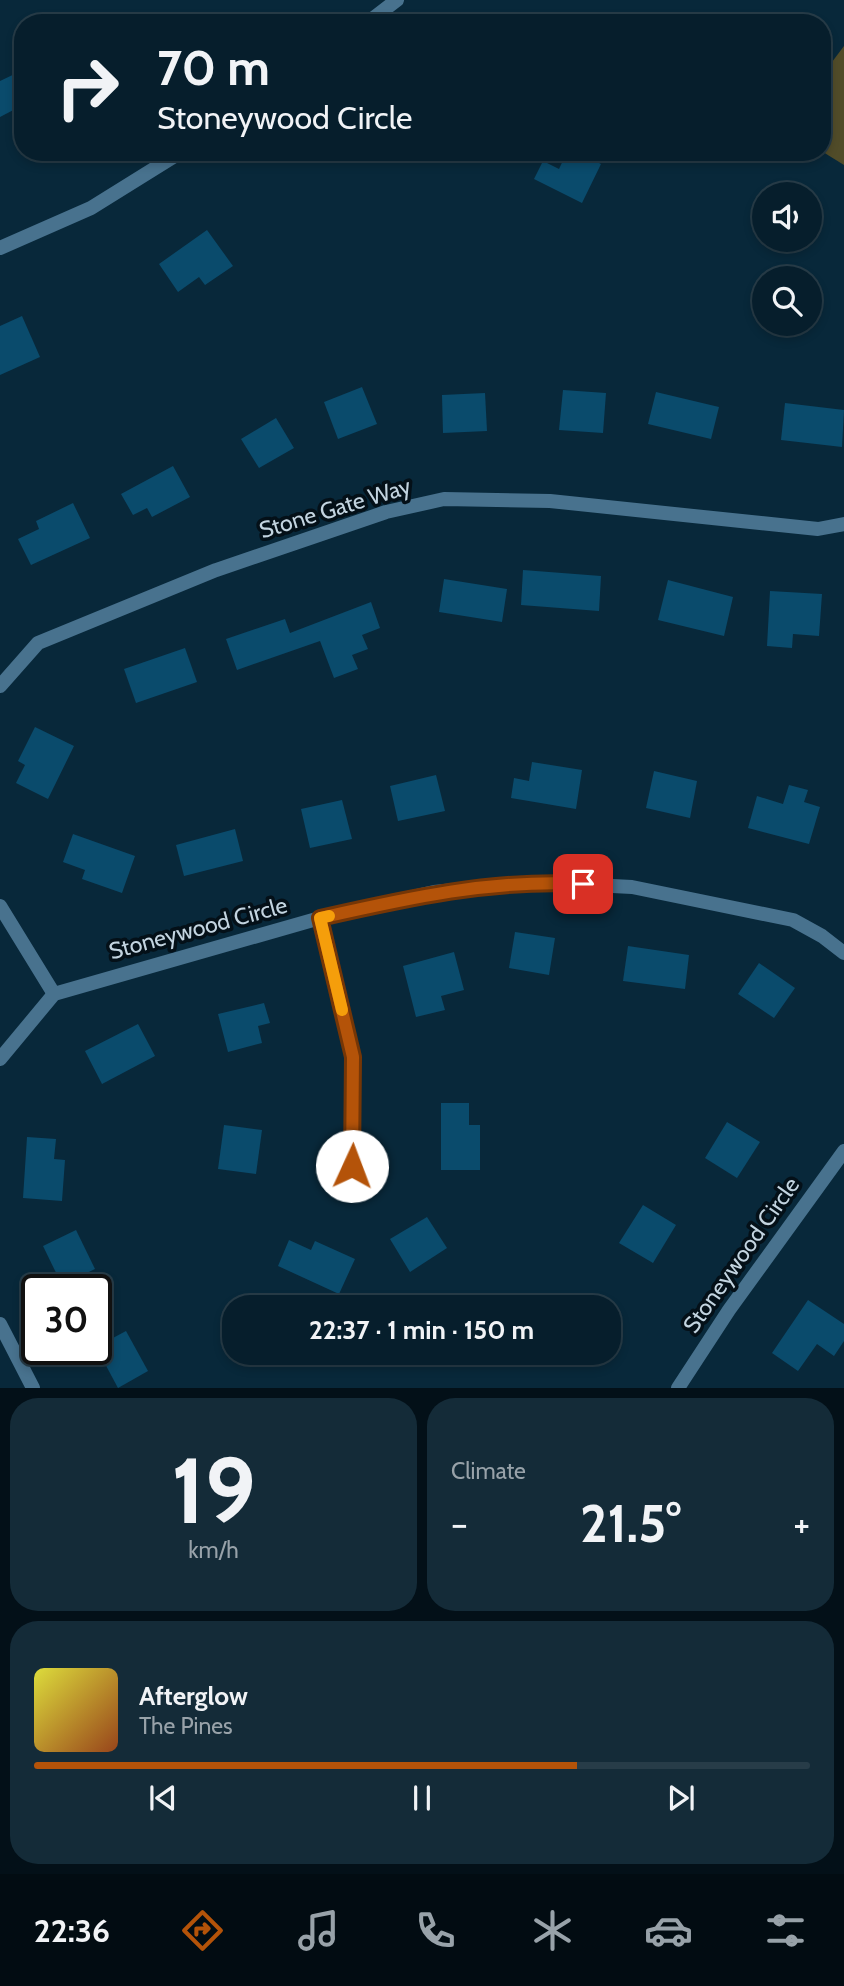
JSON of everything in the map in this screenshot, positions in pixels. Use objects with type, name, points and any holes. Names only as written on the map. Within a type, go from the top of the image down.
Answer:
[{"type":"street","points":[[379,14],[397,0]]},
{"type":"street","points":[[0,248],[92,208],[167,161]]},
{"type":"street","name":"Stone Gate Way","points":[[0,686],[38,643],[216,570],[386,512],[444,499],[550,501],[818,529],[844,524]]},
{"type":"street","name":"Stoneywood Circle","points":[[54,994],[320,918],[434,892],[535,882],[632,887],[793,920],[822,936],[844,953]]},
{"type":"street","points":[[0,906],[54,994],[0,1059]]},
{"type":"street","points":[[320,918],[353,1057],[352,1166]]},
{"type":"street","name":"Stoneywood Circle","points":[[678,1388],[729,1310],[844,1151]]},
{"type":"street","points":[[0,1324],[33,1388]]},
{"type":"shaded area","points":[[844,46],[844,165],[831,157],[831,63]]},
{"type":"building","points":[[14,74],[14,110],[0,117],[0,81]]},
{"type":"building","points":[[543,161],[559,169],[563,161],[595,161],[601,164],[582,203],[534,179]]},
{"type":"building","points":[[207,230],[233,266],[205,285],[199,277],[178,292],[159,264]]},
{"type":"building","points":[[22,316],[40,357],[0,375],[0,326]]},
{"type":"building","points":[[362,387],[377,424],[338,439],[324,402]]},
{"type":"building","points":[[563,390],[606,393],[603,433],[559,430]]},
{"type":"building","points":[[656,392],[719,407],[711,439],[648,424]]},
{"type":"building","points":[[485,393],[487,431],[443,433],[442,395]]},
{"type":"building","points":[[785,403],[844,410],[842,447],[781,440]]},
{"type":"building","points":[[276,418],[294,448],[259,468],[241,439]]},
{"type":"building","points":[[173,466],[190,497],[152,517],[147,508],[133,515],[121,494]]},
{"type":"building","points":[[73,503],[90,538],[31,565],[18,539],[39,529],[36,521]]},
{"type":"building","points":[[523,570],[601,576],[599,611],[521,605]]},
{"type":"building","points":[[444,579],[507,589],[502,622],[439,612]]},
{"type":"building","points":[[668,580],[733,597],[724,636],[658,620]]},
{"type":"building","points":[[770,591],[822,594],[819,636],[793,634],[792,648],[767,646]]},
{"type":"building","points":[[371,602],[380,628],[362,635],[368,649],[352,655],[358,669],[334,678],[320,641],[237,670],[226,639],[285,619],[290,633]]},
{"type":"building","points":[[185,648],[197,682],[136,703],[124,669]]},
{"type":"building","points":[[35,727],[74,746],[48,799],[16,783],[25,765],[18,761]]},
{"type":"building","points":[[532,762],[582,770],[576,809],[511,798],[514,778],[529,781]]},
{"type":"building","points":[[654,771],[697,781],[690,818],[646,808]]},
{"type":"building","points":[[436,775],[445,811],[398,821],[390,786]]},
{"type":"building","points":[[789,785],[808,790],[804,802],[820,807],[809,844],[748,828],[757,796],[783,804]]},
{"type":"building","points":[[342,800],[352,839],[310,848],[301,809]]},
{"type":"building","points":[[235,829],[243,861],[184,876],[176,845]]},
{"type":"building","points":[[73,834],[135,856],[122,893],[82,879],[85,870],[63,862]]},
{"type":"building","points":[[515,932],[555,938],[549,975],[509,968]]},
{"type":"building","points":[[628,946],[689,955],[685,989],[623,981]]},
{"type":"building","points":[[454,952],[464,990],[441,996],[445,1010],[416,1017],[403,966]]},
{"type":"building","points":[[759,963],[795,988],[774,1018],[738,994]]},
{"type":"building","points":[[264,1003],[270,1023],[258,1026],[262,1043],[228,1052],[218,1014]]},
{"type":"building","points":[[138,1024],[155,1056],[102,1084],[85,1051]]},
{"type":"building","points":[[441,1103],[469,1103],[469,1125],[480,1125],[480,1170],[441,1170]]},
{"type":"building","points":[[727,1122],[760,1142],[737,1178],[705,1158]]},
{"type":"building","points":[[224,1125],[262,1130],[256,1174],[218,1169]]},
{"type":"building","points":[[27,1137],[56,1139],[54,1159],[65,1160],[62,1201],[23,1198]]},
{"type":"building","points":[[643,1205],[676,1225],[653,1263],[619,1243]]},
{"type":"building","points":[[427,1217],[447,1248],[410,1272],[390,1239]]},
{"type":"building","points":[[76,1230],[95,1269],[85,1274],[57,1274],[43,1246]]},
{"type":"building","points":[[289,1240],[311,1250],[315,1241],[355,1259],[339,1294],[278,1266]]},
{"type":"building","points":[[808,1300],[844,1324],[844,1341],[834,1356],[817,1344],[798,1371],[772,1353]]},
{"type":"building","points":[[126,1331],[148,1371],[118,1388],[106,1365],[112,1365],[112,1338]]},
{"type":"slow traffic","points":[[329,916],[320,918],[342,1010]]},
{"type":"route","points":[[352,1166],[353,1057],[320,918],[434,892],[535,882],[583,884]]}]
